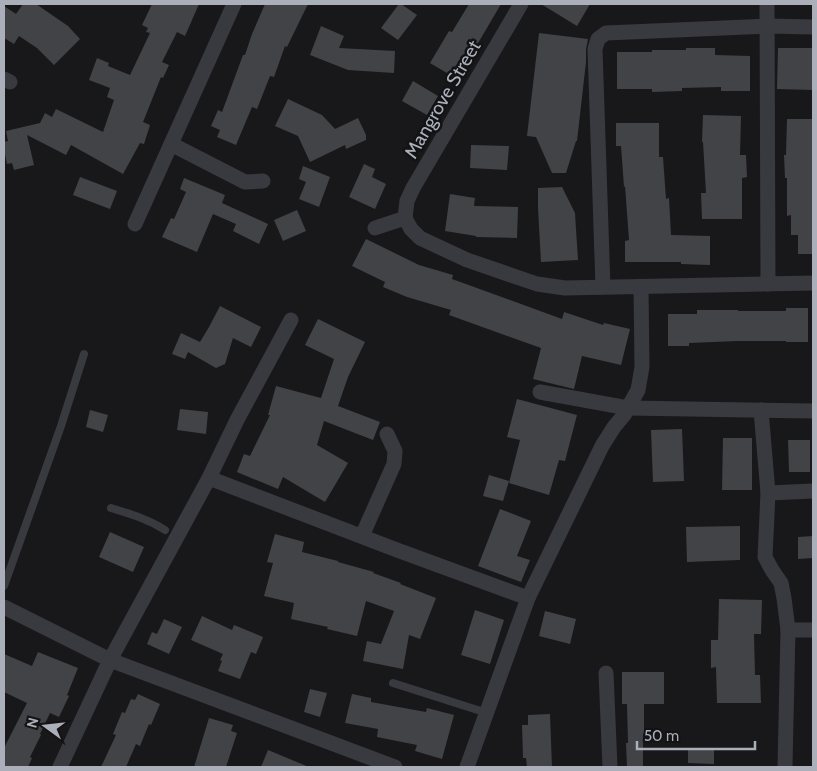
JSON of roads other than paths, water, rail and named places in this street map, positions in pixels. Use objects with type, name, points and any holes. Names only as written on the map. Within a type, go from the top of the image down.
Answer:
[{"type":"street","points":[[135,224],[234,4]]},
{"type":"street","name":"Mangrove Street","points":[[405,218],[407,201],[413,188],[521,4]]},
{"type":"street","points":[[768,4],[768,284]]},
{"type":"street","points":[[604,287],[596,49],[598,39],[606,33],[768,26],[813,27]]},
{"type":"street","points":[[171,144],[245,182],[263,181]]},
{"type":"street","points":[[375,228],[405,218],[411,229],[420,238],[467,260],[537,284],[565,288],[642,288],[813,283]]},
{"type":"street","points":[[467,767],[528,598],[602,446],[638,390],[642,367],[642,288]]},
{"type":"street","points":[[60,767],[110,660],[209,478],[237,420],[291,320]]},
{"type":"street","points":[[540,392],[628,408],[813,411]]},
{"type":"street","points":[[761,410],[768,493],[766,557],[781,583],[788,630],[785,767]]},
{"type":"street","points":[[362,536],[394,464],[395,451],[387,434]]},
{"type":"street","points":[[209,478],[528,598]]},
{"type":"street","points":[[768,493],[813,491]]},
{"type":"street","points":[[4,607],[110,660],[395,767]]},
{"type":"street","points":[[788,630],[813,630]]},
{"type":"street","points":[[606,673],[610,767]]},
{"type":"lane","points":[[4,586],[61,426],[84,354]]},
{"type":"lane","points":[[111,508],[144,518],[165,530]]},
{"type":"lane","points":[[392,683],[487,713]]}]
